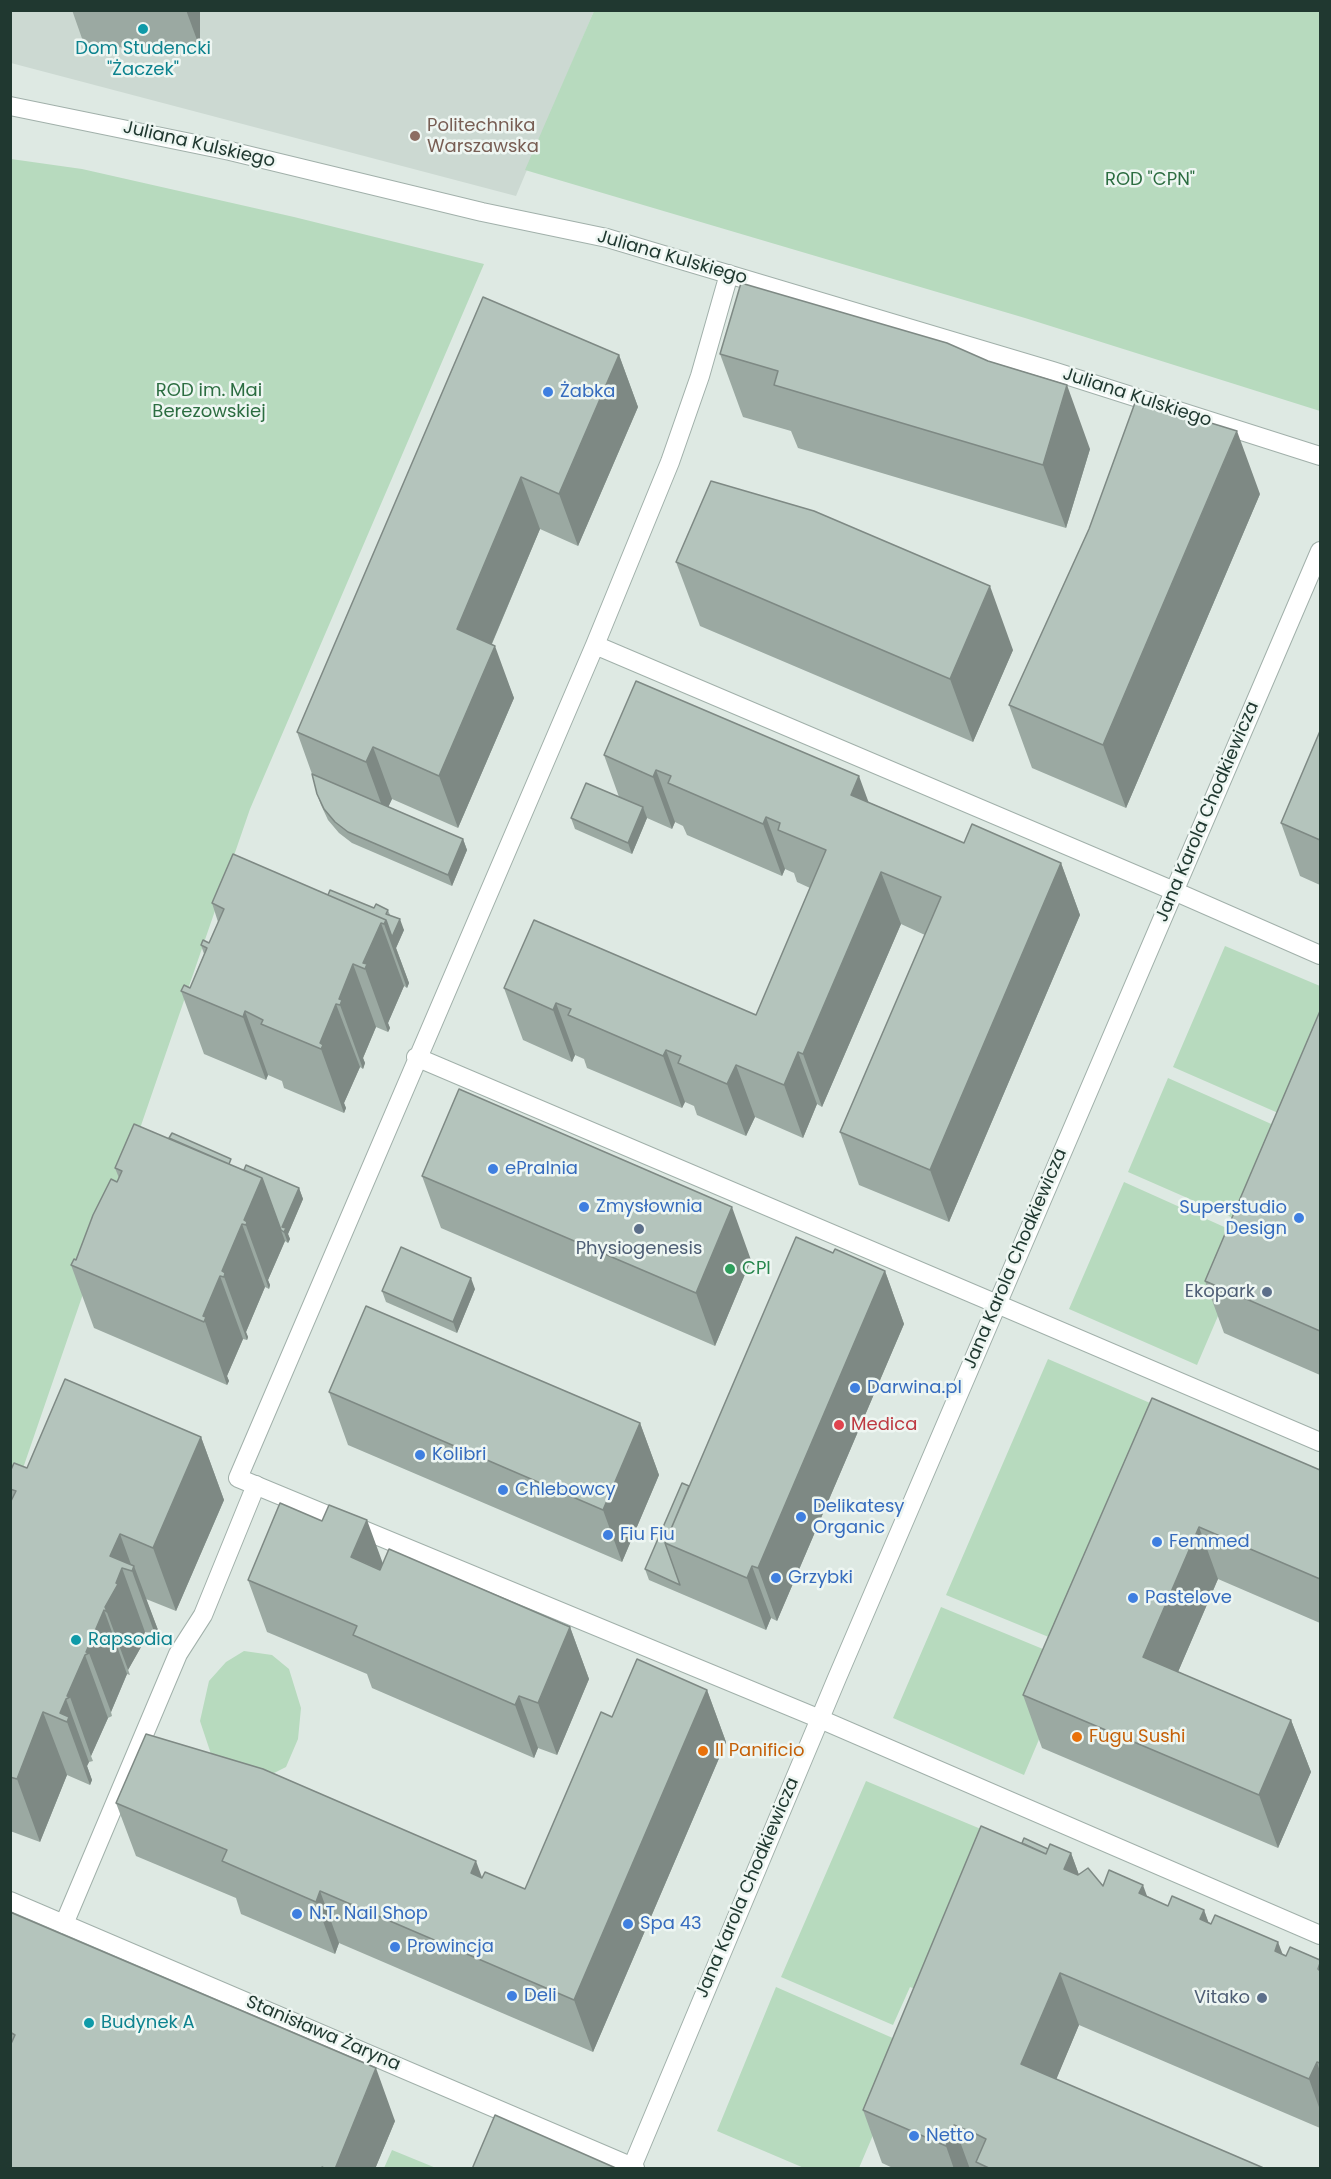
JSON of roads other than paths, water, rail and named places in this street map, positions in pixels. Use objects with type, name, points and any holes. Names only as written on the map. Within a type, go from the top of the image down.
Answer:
[{"type":"street","name":"Juliana Kulskiego","points":[[10,106],[230,151],[482,212],[607,237],[1053,371],[1320,456]]},
{"type":"street","points":[[729,274],[686,420],[595,645],[416,1057],[238,1478],[820,1719],[1320,1935]]},
{"type":"street","name":"Jana Karola Chodkiewicza","points":[[633,2168],[820,1719],[1320,551]]},
{"type":"street","points":[[595,645],[1320,955]]},
{"type":"street","points":[[416,1057],[1320,1442]]},
{"type":"street","points":[[64,1924],[178,1654],[203,1615],[256,1485]]},
{"type":"street","name":"Stanisława Żaryna","points":[[10,1901],[633,2168]]},
{"type":"place","name":"Dom Studencki \"Żaczek\"","points":[[143,29]]},
{"type":"place","name":"Politechnika Warszawska","points":[[415,136]]},
{"type":"place","name":"Żabka","points":[[548,392]]},
{"type":"place","name":"ePralnia","points":[[493,1169]]},
{"type":"place","name":"Zmysłownia","points":[[584,1207]]},
{"type":"place","name":"Superstudio Design","points":[[1299,1218]]},
{"type":"place","name":"Physiogenesis","points":[[639,1229]]},
{"type":"place","name":"CPI","points":[[730,1269]]},
{"type":"place","name":"Ekopark","points":[[1267,1292]]},
{"type":"place","name":"Darwina.pl","points":[[855,1388]]},
{"type":"place","name":"Medica","points":[[839,1425]]},
{"type":"place","name":"Kolibri","points":[[420,1455]]},
{"type":"place","name":"Chlebowcy","points":[[503,1490]]},
{"type":"place","name":"Delikatesy Organic","points":[[801,1517]]},
{"type":"place","name":"Fiu Fiu","points":[[608,1535]]},
{"type":"place","name":"Femmed","points":[[1157,1542]]},
{"type":"place","name":"Grzybki","points":[[776,1578]]},
{"type":"place","name":"Pastelove","points":[[1133,1598]]},
{"type":"place","name":"Rapsodia","points":[[76,1640]]},
{"type":"place","name":"Fugu Sushi","points":[[1077,1737]]},
{"type":"place","name":"Il Panificio","points":[[703,1751]]},
{"type":"place","name":"N.T. Nail Shop","points":[[297,1914]]},
{"type":"place","name":"Spa 43","points":[[628,1924]]},
{"type":"place","name":"Prowincja","points":[[395,1947]]},
{"type":"place","name":"Deli","points":[[512,1996]]},
{"type":"place","name":"Vitako","points":[[1262,1998]]},
{"type":"place","name":"Budynek A","points":[[89,2023]]},
{"type":"place","name":"Netto","points":[[914,2136]]},
{"type":"park label","name":"ROD \"CPN\"","points":[[1150,180]]},
{"type":"park label","name":"ROD im. Mai Berezowskiej","points":[[209,401]]}]
